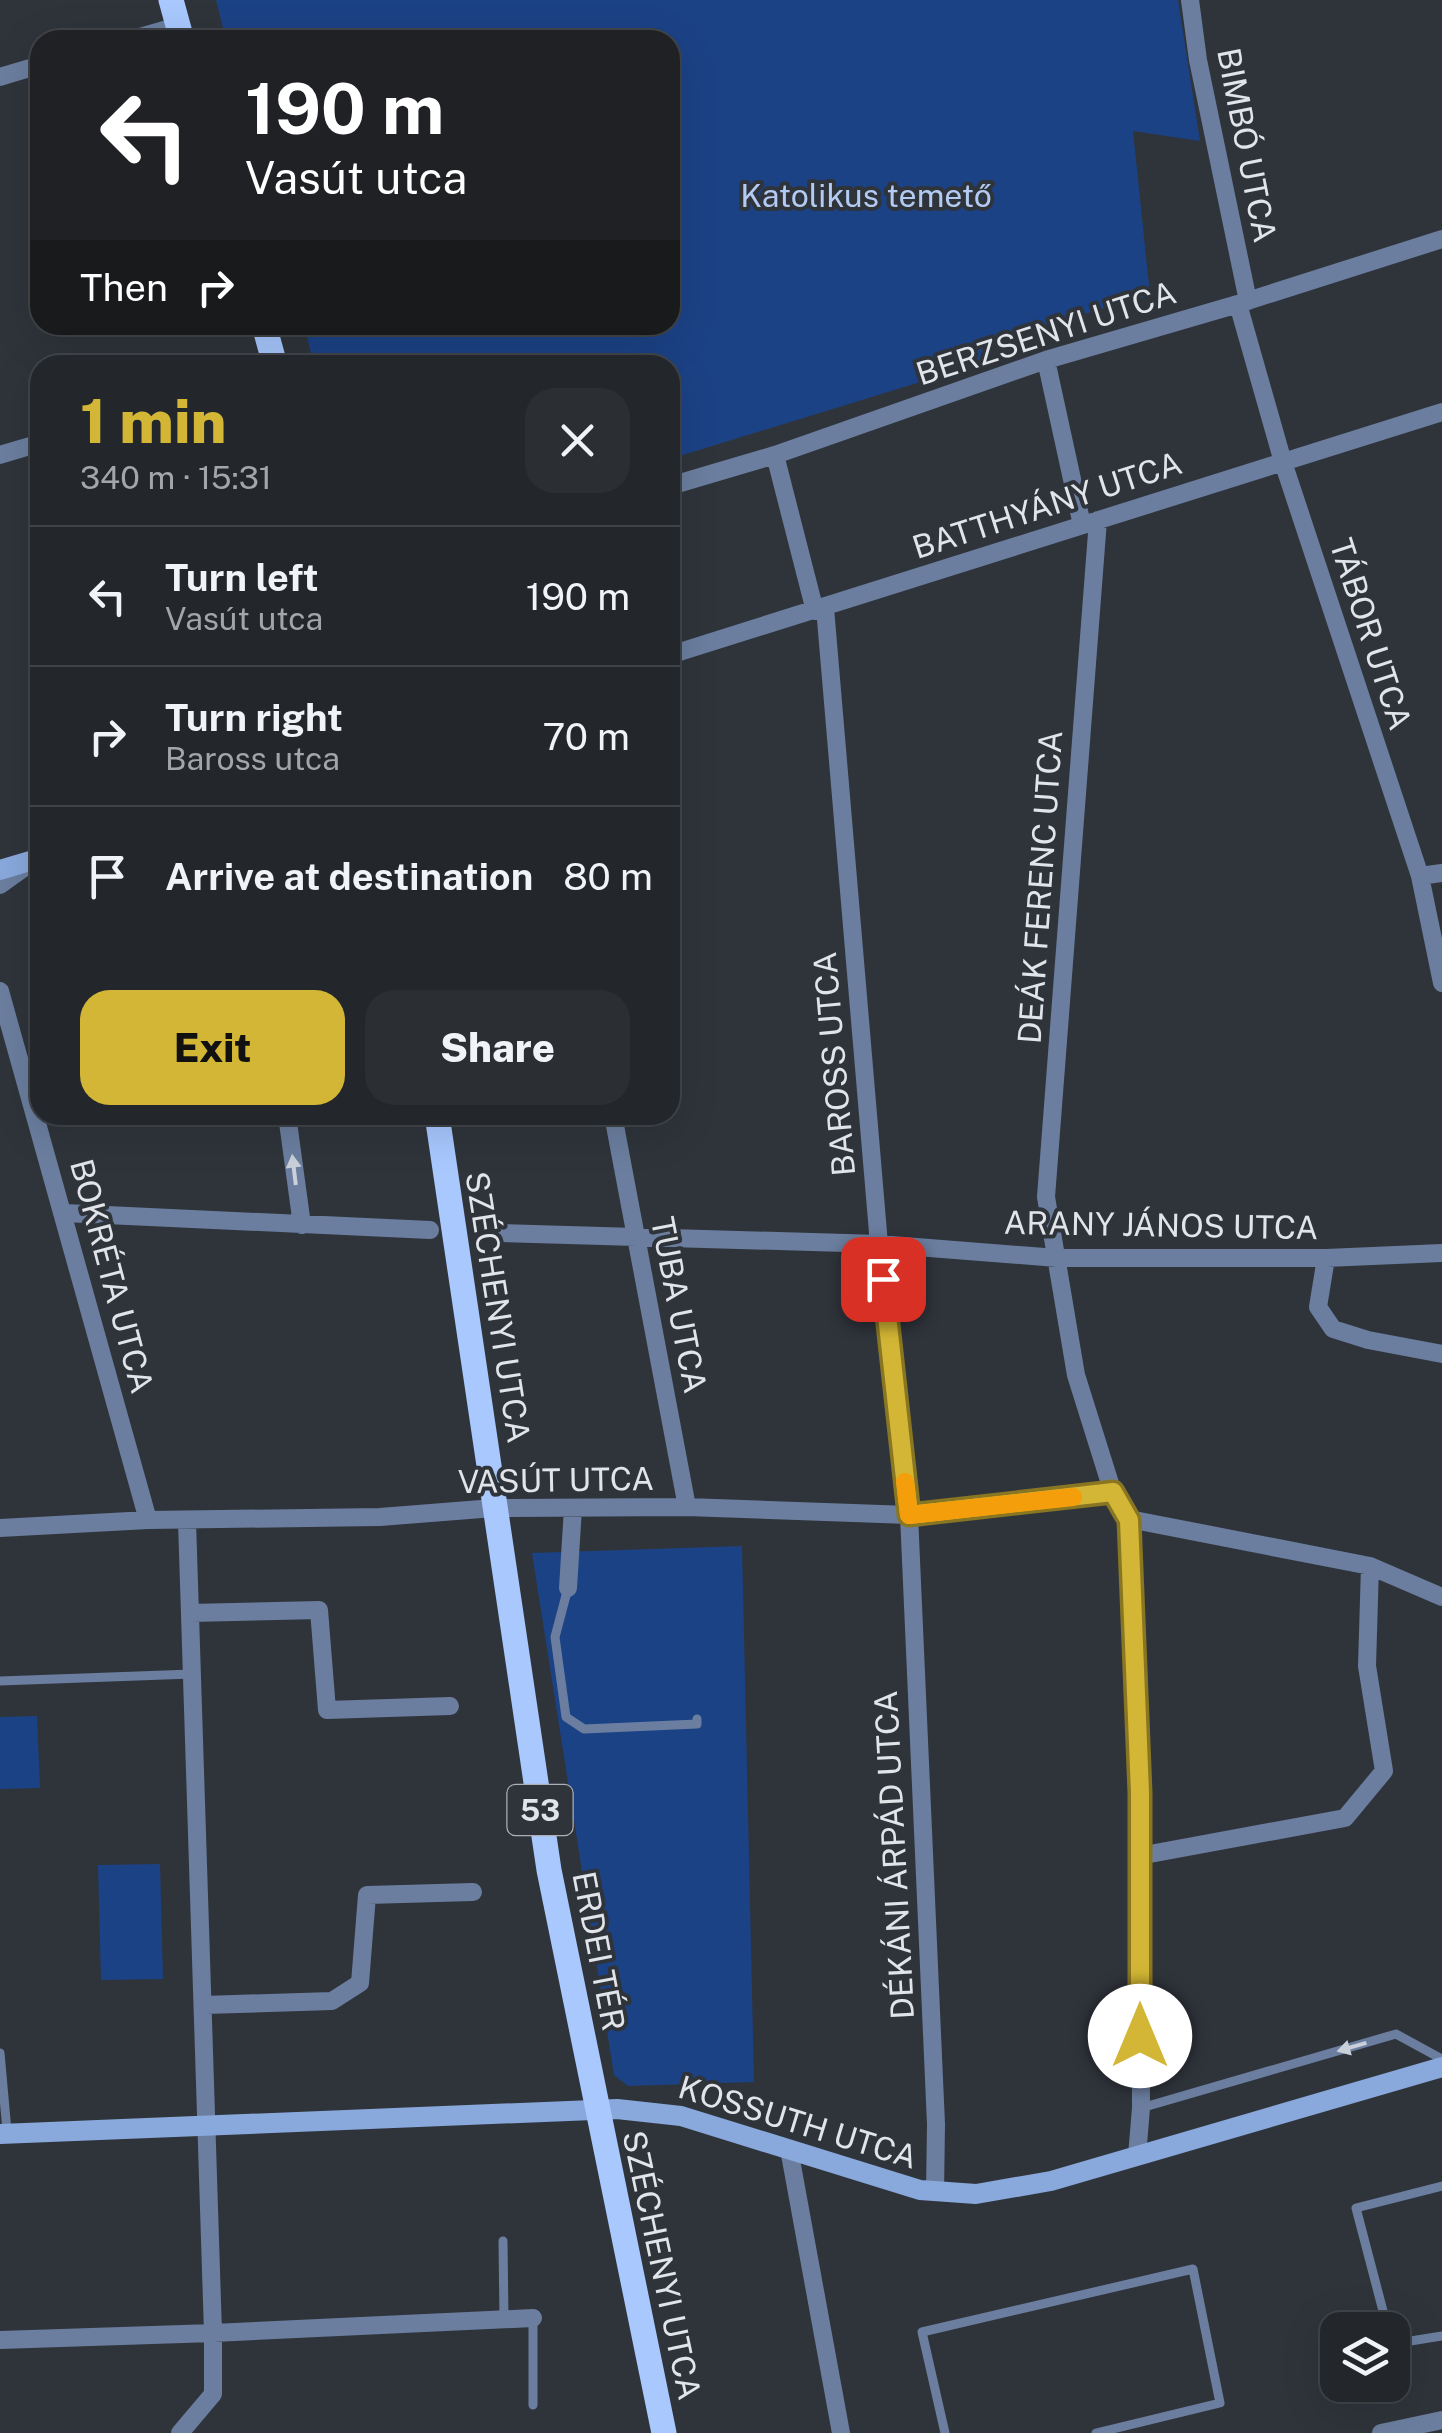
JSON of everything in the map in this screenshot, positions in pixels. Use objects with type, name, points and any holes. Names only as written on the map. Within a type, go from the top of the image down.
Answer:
[{"type":"main road","points":[[170,0],[179,30]]},
{"type":"main road","points":[[0,870],[30,861]]},
{"type":"main road","name":"SZÉCHENYI UTCA","points":[[438,1125],[494,1508]]},
{"type":"main road","name":"ERDEI TÉR","points":[[494,1508],[549,1870],[597,2110]]},
{"type":"main road","name":"KOSSUTH UTCA","points":[[3,2134],[597,2110],[656,2111],[877,2179],[935,2192],[1004,2191],[1442,2067]]},
{"type":"main road","name":"SZÉCHENYI UTCA","points":[[597,2110],[664,2433]]},
{"type":"street","name":"BIMBÓ UTCA","points":[[1190,0],[1243,303]]},
{"type":"street","points":[[0,76],[30,68]]},
{"type":"street","name":"BERZSENYI UTCA","points":[[680,483],[775,455],[1046,360],[1442,240]]},
{"type":"street","name":"TÁBOR UTCA","points":[[1243,303],[1283,462],[1420,876],[1442,983]]},
{"type":"street","name":"DEÁK FERENC UTCA","points":[[1046,360],[1090,522],[1046,1197],[1076,1375],[1113,1492],[1129,1520]]},
{"type":"street","name":"BATTHYÁNY UTCA","points":[[680,652],[1442,412]]},
{"type":"street","points":[[0,455],[30,445]]},
{"type":"street","name":"BAROSS UTCA","points":[[775,455],[820,610],[879,1244],[909,1515]]},
{"type":"street","points":[[0,885],[30,865]]},
{"type":"street","points":[[1420,876],[1442,873]]},
{"type":"street","name":"BOKRÉTA UTCA","points":[[0,992],[30,1096]]},
{"type":"street","name":"BOKRÉTA UTCA","points":[[39,1125],[148,1520]]},
{"type":"street","points":[[288,1125],[302,1225]]},
{"type":"street","name":"TUBA UTCA","points":[[615,1125],[687,1507]]},
{"type":"street","points":[[64,1213],[430,1230]]},
{"type":"street","name":"ARANY JÁNOS UTCA","points":[[500,1233],[879,1244],[1057,1258],[1326,1258],[1442,1253]]},
{"type":"street","points":[[1326,1258],[1318,1307],[1332,1328],[1368,1340],[1442,1354]]},
{"type":"street","name":"VASÚT UTCA","points":[[0,1528],[148,1520],[380,1517],[494,1508],[687,1507],[909,1515],[1113,1492]]},
{"type":"street","points":[[568,1588],[573,1508]]},
{"type":"street","name":"DÉKÁNI ÁRPÁD UTCA","points":[[909,1515],[935,2104],[935,2192]]},
{"type":"street","points":[[1137,2156],[1140,1793],[1129,1520],[1370,1566],[1442,1597]]},
{"type":"street","points":[[180,2433],[213,2394],[214,2333],[187,1522]]},
{"type":"street","points":[[1139,1856],[1345,1818],[1384,1771],[1367,1666],[1370,1566]]},
{"type":"street","points":[[190,1612],[319,1610],[327,1710],[450,1706]]},
{"type":"street","points":[[204,2005],[332,2001],[360,1983],[368,1895],[472,1892]]},
{"type":"street","points":[[789,2149],[841,2433]]},
{"type":"street","points":[[0,2340],[533,2318]]},
{"type":"street","points":[[1382,2433],[1442,2420]]},
{"type":"lane","points":[[568,1588],[555,1637],[566,1717],[584,1729],[697,1724],[697,1719]]},
{"type":"lane","points":[[0,1681],[192,1674]]},
{"type":"lane","points":[[1140,2108],[1396,2034],[1442,2059]]},
{"type":"lane","points":[[0,2053],[3,2134]]},
{"type":"lane","points":[[1383,2312],[1356,2208],[1442,2186]]},
{"type":"lane","points":[[503,2241],[504,2319]]},
{"type":"lane","points":[[945,2433],[922,2332],[1193,2269],[1220,2402],[1096,2433]]},
{"type":"lane","points":[[533,2318],[533,2405]]},
{"type":"lane","points":[[1410,2341],[1442,2336]]},
{"type":"green space","name":"Katolikus temető","points":[[216,0],[1178,0],[1200,141],[1133,131],[1150,295],[1000,338],[982,363],[680,456],[680,355],[312,355],[306,335],[680,335],[680,30],[224,30]]},
{"type":"green space","points":[[742,1546],[754,2082],[628,2086],[614,2075],[532,1553]]},
{"type":"green space","points":[[37,1716],[40,1788],[0,1789],[0,1717]]},
{"type":"green space","points":[[160,1864],[163,1979],[101,1980],[98,1865]]},
{"type":"slow traffic","points":[[905,1482],[909,1515],[1073,1497]]},
{"type":"route","points":[[883,1279],[909,1515],[1113,1492],[1129,1520],[1140,1793],[1140,2036]]}]
